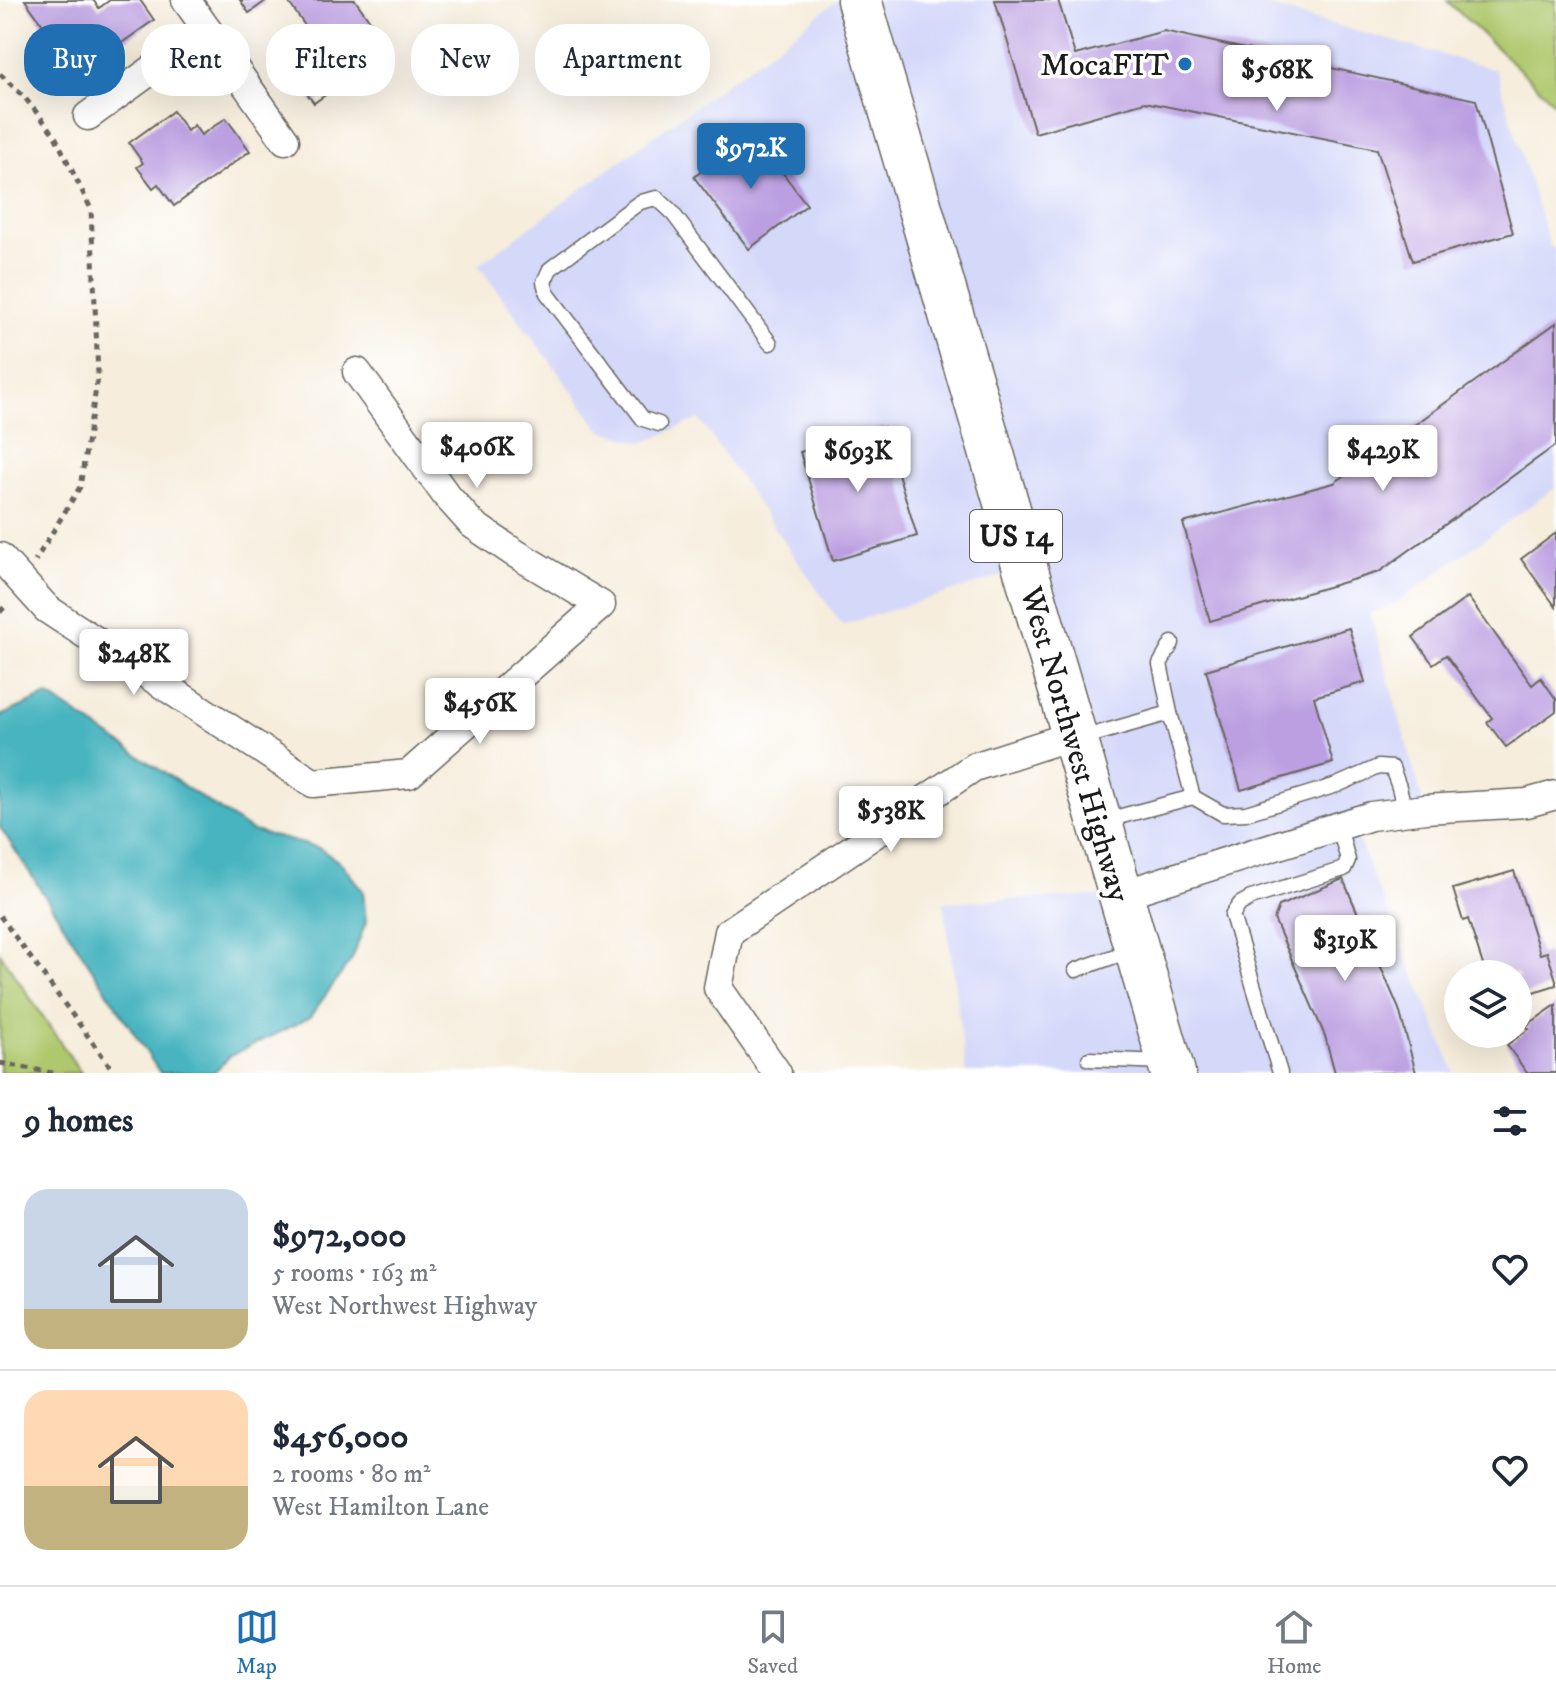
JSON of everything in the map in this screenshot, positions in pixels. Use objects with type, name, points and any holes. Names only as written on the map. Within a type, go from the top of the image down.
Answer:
[{"type":"main road","name":"West Northwest Highway","points":[[859,0],[1171,1067]]},
{"type":"street","points":[[186,0],[203,24]]},
{"type":"street","points":[[88,116],[141,78]]},
{"type":"street","points":[[250,91],[285,140]]},
{"type":"street","points":[[0,557],[47,609],[313,783],[409,774],[601,605],[472,524],[446,495],[357,372]]},
{"type":"street","points":[[777,1073],[718,988],[729,932],[974,767],[1074,738]]},
{"type":"street","points":[[1120,895],[1371,816],[1527,803],[1556,795]]},
{"type":"lane","points":[[659,424],[643,419],[547,293],[544,282],[550,269],[640,202],[657,198],[671,211],[770,343]]},
{"type":"lane","points":[[1172,643],[1160,664],[1193,797]]},
{"type":"lane","points":[[1074,738],[1170,713]]},
{"type":"lane","points":[[1099,822],[1193,797],[1223,814],[1246,813],[1337,785],[1378,767],[1392,768],[1405,812]]},
{"type":"lane","points":[[1280,1073],[1232,915],[1240,904],[1251,898],[1344,869],[1348,860],[1339,827]]},
{"type":"lane","points":[[1076,970],[1136,948]]},
{"type":"lane","points":[[1089,1059],[1171,1067]]},
{"type":"path","points":[[0,74],[25,98],[54,134],[91,209],[98,376],[80,487],[0,612]]},
{"type":"path","points":[[0,916],[115,1073]]},
{"type":"path","points":[[0,1063],[53,1073]]},
{"type":"shaded area","points":[[837,0],[1245,0],[1496,70],[1550,247],[1556,247],[1556,487],[1394,605],[1370,613],[1425,809],[1351,823],[1455,1073],[966,1073],[944,902],[1120,895],[1025,569],[842,625],[699,419],[643,443],[601,430],[478,265]]},
{"type":"green space","points":[[1446,0],[1556,0],[1556,104]]},
{"type":"green space","points":[[0,953],[81,1073],[0,1073]]},
{"type":"water","points":[[48,695],[250,830],[319,848],[342,864],[363,891],[366,922],[352,959],[309,1018],[230,1056],[213,1073],[160,1073],[0,827],[0,716]]},
{"type":"building","points":[[25,0],[93,0],[99,8],[110,0],[140,0],[154,20],[141,24],[141,29],[125,41],[125,24],[42,24]]},
{"type":"building","points":[[240,0],[267,0],[249,13]]},
{"type":"building","points":[[287,0],[355,0],[372,24],[304,24]]},
{"type":"building","points":[[995,0],[1058,0],[1075,55],[1164,31],[1476,100],[1513,233],[1413,261],[1377,149],[1145,102],[1035,133]]},
{"type":"building","points":[[309,96],[324,96],[314,103]]},
{"type":"building","points":[[173,111],[187,131],[194,125],[201,135],[226,118],[250,151],[174,206],[158,184],[153,188],[137,167],[143,163],[129,143]]},
{"type":"building","points":[[752,132],[807,205],[749,249],[694,177]]},
{"type":"building","points":[[1556,323],[1556,445],[1379,572],[1210,621],[1183,523],[1334,483]]},
{"type":"building","points":[[884,427],[917,536],[833,561],[800,452]]},
{"type":"building","points":[[1556,533],[1556,607],[1521,559]]},
{"type":"building","points":[[1468,597],[1532,685],[1541,678],[1556,699],[1556,711],[1506,747],[1487,722],[1492,718],[1446,655],[1433,664],[1413,637]]},
{"type":"building","points":[[1349,628],[1365,682],[1314,697],[1333,763],[1241,790],[1206,670]]},
{"type":"building","points":[[1514,871],[1540,954],[1547,952],[1556,985],[1532,993],[1532,960],[1481,960],[1468,919],[1463,921],[1453,889]]},
{"type":"building","points":[[1343,879],[1399,1009],[1416,1073],[1335,1073],[1325,1036],[1274,919],[1279,906]]},
{"type":"building","points":[[1556,1005],[1556,1073],[1527,1073],[1509,1048],[1532,1048],[1532,1022]]},
{"type":"place","name":"MocaFIT","points":[[1185,64]]}]
